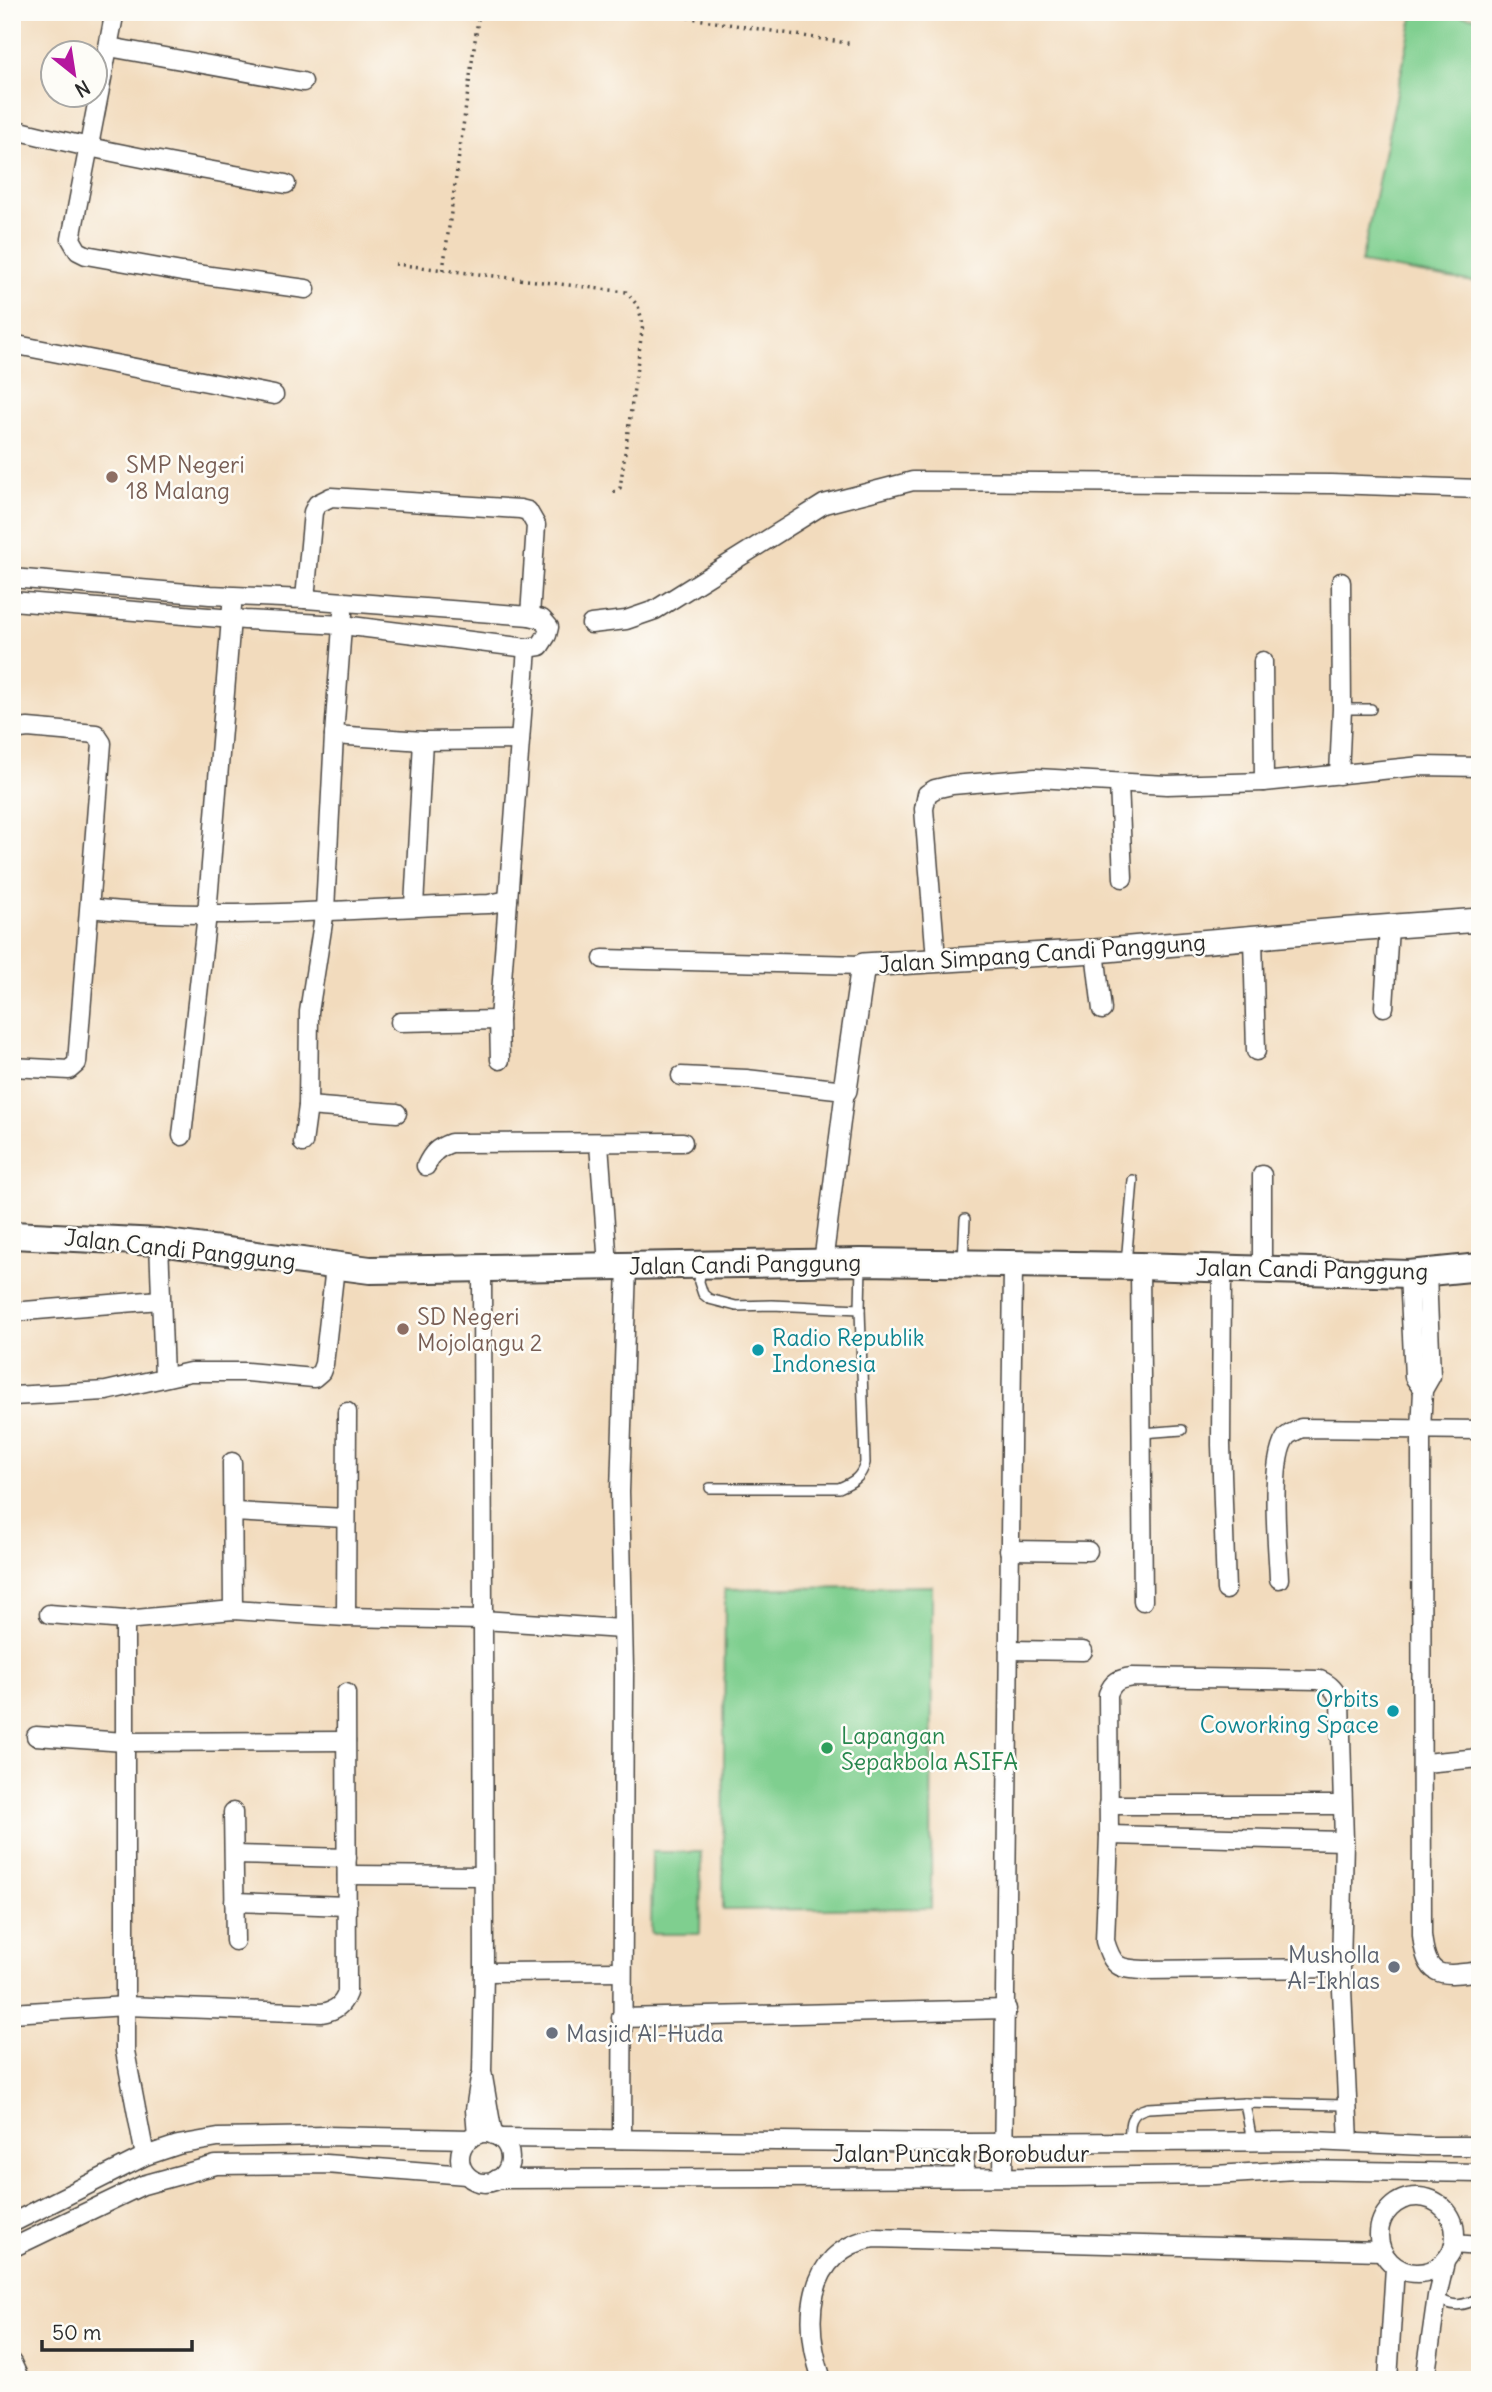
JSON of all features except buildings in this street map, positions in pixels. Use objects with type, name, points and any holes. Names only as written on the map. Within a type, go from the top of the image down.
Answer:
[{"type":"main road","name":"Jalan Candi Panggung","points":[[12,1235],[159,1242],[370,1270],[862,1262],[1418,1273],[1480,1267]]},
{"type":"street","points":[[114,16],[71,239],[78,251],[86,255],[182,272],[306,289]]},
{"type":"street","points":[[109,47],[303,82]]},
{"type":"street","points":[[12,129],[90,149],[286,184]]},
{"type":"street","points":[[12,344],[274,394]]},
{"type":"street","points":[[591,624],[626,620],[655,610],[824,504],[913,481],[1331,484],[1480,489]]},
{"type":"street","points":[[305,599],[313,512],[323,499],[331,497],[520,509],[528,511],[536,525],[530,616]]},
{"type":"street","points":[[12,578],[530,616],[542,619],[549,627],[540,646],[527,648],[343,625],[12,601]]},
{"type":"street","points":[[1339,775],[1342,709],[1341,582]]},
{"type":"street","points":[[182,1136],[207,914],[233,596]]},
{"type":"street","points":[[303,1143],[308,1106],[309,1012],[325,910],[343,603]]},
{"type":"street","points":[[394,631],[396,608]]},
{"type":"street","points":[[500,1060],[499,1020],[527,648]]},
{"type":"street","points":[[1263,661],[1264,782]]},
{"type":"street","points":[[12,730],[27,728],[96,734],[101,740],[77,1063],[69,1070],[12,1068]]},
{"type":"street","points":[[334,735],[423,741],[520,740]]},
{"type":"street","points":[[414,906],[423,741]]},
{"type":"street","points":[[936,959],[924,809],[927,794],[935,789],[1037,778],[1167,785],[1264,782],[1408,767],[1480,767]]},
{"type":"street","points":[[1119,783],[1123,878]]},
{"type":"street","points":[[90,908],[136,913],[207,914],[489,904],[508,900]]},
{"type":"street","name":"Jalan Simpang Candi Panggung","points":[[823,1263],[863,965],[1095,951],[1480,920]]},
{"type":"street","points":[[1384,1007],[1389,927]]},
{"type":"street","points":[[1254,938],[1256,1051]]},
{"type":"street","points":[[1095,951],[1102,1010]]},
{"type":"street","points":[[603,959],[863,965]]},
{"type":"street","points":[[400,1022],[499,1020]]},
{"type":"street","points":[[681,1076],[746,1079],[845,1090]]},
{"type":"street","points":[[308,1106],[397,1113]]},
{"type":"street","points":[[426,1166],[431,1154],[451,1143],[683,1142]]},
{"type":"street","points":[[599,1144],[617,1265],[622,1629],[622,2139]]},
{"type":"street","points":[[1262,1175],[1262,1270]]},
{"type":"street","points":[[159,1242],[164,1376]]},
{"type":"street","points":[[1003,2176],[1007,2009],[1013,1265]]},
{"type":"street","points":[[1133,1266],[1142,1433],[1143,1601]]},
{"type":"street","points":[[12,1395],[106,1391],[190,1372],[247,1372],[314,1378],[321,1372],[324,1364],[335,1267]]},
{"type":"street","points":[[1222,1268],[1221,1445],[1226,1590]]},
{"type":"street","points":[[482,1269],[482,2071],[485,2137]]},
{"type":"street","points":[[1418,1273],[1431,1376],[1423,1390],[1421,1430],[1424,1956],[1430,1967],[1438,1973],[1480,1971]]},
{"type":"street","points":[[12,1312],[160,1300]]},
{"type":"street","points":[[346,1616],[347,1412]]},
{"type":"street","points":[[1279,1579],[1276,1486],[1280,1451],[1287,1435],[1301,1429],[1480,1430]]},
{"type":"street","points":[[232,1462],[233,1610]]},
{"type":"street","points":[[234,1512],[345,1518]]},
{"type":"street","points":[[1009,1549],[1088,1551]]},
{"type":"street","points":[[49,1614],[125,1620],[233,1610],[482,1620],[622,1629]]},
{"type":"street","points":[[125,1620],[125,2051],[145,2156]]},
{"type":"street","points":[[1009,1650],[1083,1651]]},
{"type":"street","points":[[1340,1968],[1144,1970],[1116,1966],[1105,1941],[1109,1835],[1108,1694],[1111,1685],[1119,1679],[1132,1677],[1320,1680],[1330,1684],[1340,1701],[1344,1841],[1340,1968],[1349,2142]]},
{"type":"street","points":[[12,2013],[126,2006],[321,2013],[334,2010],[342,2004],[347,1993],[346,1693]]},
{"type":"street","points":[[36,1736],[125,1742],[346,1741]]},
{"type":"street","points":[[1424,1763],[1480,1758]]},
{"type":"street","points":[[1108,1805],[1342,1805]]},
{"type":"street","points":[[233,1812],[235,1941]]},
{"type":"street","points":[[1109,1835],[1344,1841]]},
{"type":"street","points":[[235,1855],[347,1867],[484,1876]]},
{"type":"street","points":[[234,1902],[347,1906]]},
{"type":"street","points":[[484,1972],[622,1970]]},
{"type":"street","points":[[621,2018],[1007,2009]]},
{"type":"street","points":[[326,2136],[326,2164]]},
{"type":"street","name":"Jalan Puncak Borobudur","points":[[12,2223],[145,2156],[178,2145],[218,2138],[326,2136],[965,2143],[1349,2142],[1480,2146]]},
{"type":"street","points":[[466,2175],[460,2160],[461,2152],[485,2137]]},
{"type":"street","points":[[12,2248],[143,2185],[216,2165],[326,2164],[466,2175],[481,2183],[503,2175],[510,2160],[506,2144],[485,2137]]},
{"type":"street","points":[[1213,2142],[1215,2175]]},
{"type":"street","points":[[963,2177],[965,2143]]},
{"type":"street","points":[[1423,2197],[1426,2146]]},
{"type":"street","name":"Jalan Puncak Borobudur","points":[[497,2179],[1215,2175],[1296,2170],[1480,2173]]},
{"type":"street","points":[[1425,2380],[1437,2296],[1445,2262],[1454,2244],[1455,2229],[1449,2215],[1438,2204],[1423,2197],[1407,2199],[1392,2206],[1382,2220],[1379,2235],[1382,2251],[1395,2267],[1412,2273],[1429,2271],[1445,2262]]},
{"type":"street","points":[[822,2380],[811,2333],[813,2298],[829,2263],[840,2251],[854,2242],[874,2238],[1382,2251]]},
{"type":"street","points":[[1454,2244],[1480,2246]]},
{"type":"street","points":[[1388,2380],[1395,2267]]},
{"type":"street","points":[[12,2363],[20,2380]]},
{"type":"lane","points":[[1342,709],[1371,709]]},
{"type":"lane","points":[[1133,1180],[1133,1266]]},
{"type":"lane","points":[[963,1263],[965,1219]]},
{"type":"lane","points":[[710,1488],[839,1488],[855,1481],[862,1472],[865,1463],[860,1308],[862,1262]]},
{"type":"lane","points":[[701,1265],[699,1282],[703,1294],[709,1299],[736,1306],[860,1308]]},
{"type":"lane","points":[[1142,1433],[1182,1430]]},
{"type":"lane","points":[[1130,2141],[1129,2124],[1132,2116],[1139,2110],[1148,2108],[1245,2103],[1346,2105]]},
{"type":"lane","points":[[1245,2103],[1252,2142]]},
{"type":"lane","points":[[1437,2296],[1444,2302],[1458,2306],[1480,2297]]},
{"type":"path","points":[[443,270],[479,12]]},
{"type":"path","points":[[653,12],[853,44]]},
{"type":"path","points":[[395,264],[626,292],[638,306],[643,324],[620,488],[612,493]]},
{"type":"green space","points":[[1414,12],[1439,12],[1480,18],[1480,283],[1361,263]]},
{"type":"green space","name":"Lapangan Sepakbola ASIFA","points":[[932,1586],[931,1908],[723,1910],[725,1589]]},
{"type":"green space","points":[[652,1852],[701,1852],[700,1934],[651,1934]]},
{"type":"place","name":"SMP Negeri 18 Malang","points":[[112,477]]},
{"type":"place","name":"SD Negeri Mojolangu 2","points":[[403,1329]]},
{"type":"place","name":"Radio Republik Indonesia","points":[[758,1350]]},
{"type":"place","name":"Orbits Coworking Space","points":[[1393,1711]]},
{"type":"place","name":"Lapangan Sepakbola ASIFA","points":[[827,1748]]},
{"type":"place","name":"Musholla Al-Ikhlas","points":[[1394,1967]]},
{"type":"place","name":"Masjid Al-Huda","points":[[552,2033]]}]
